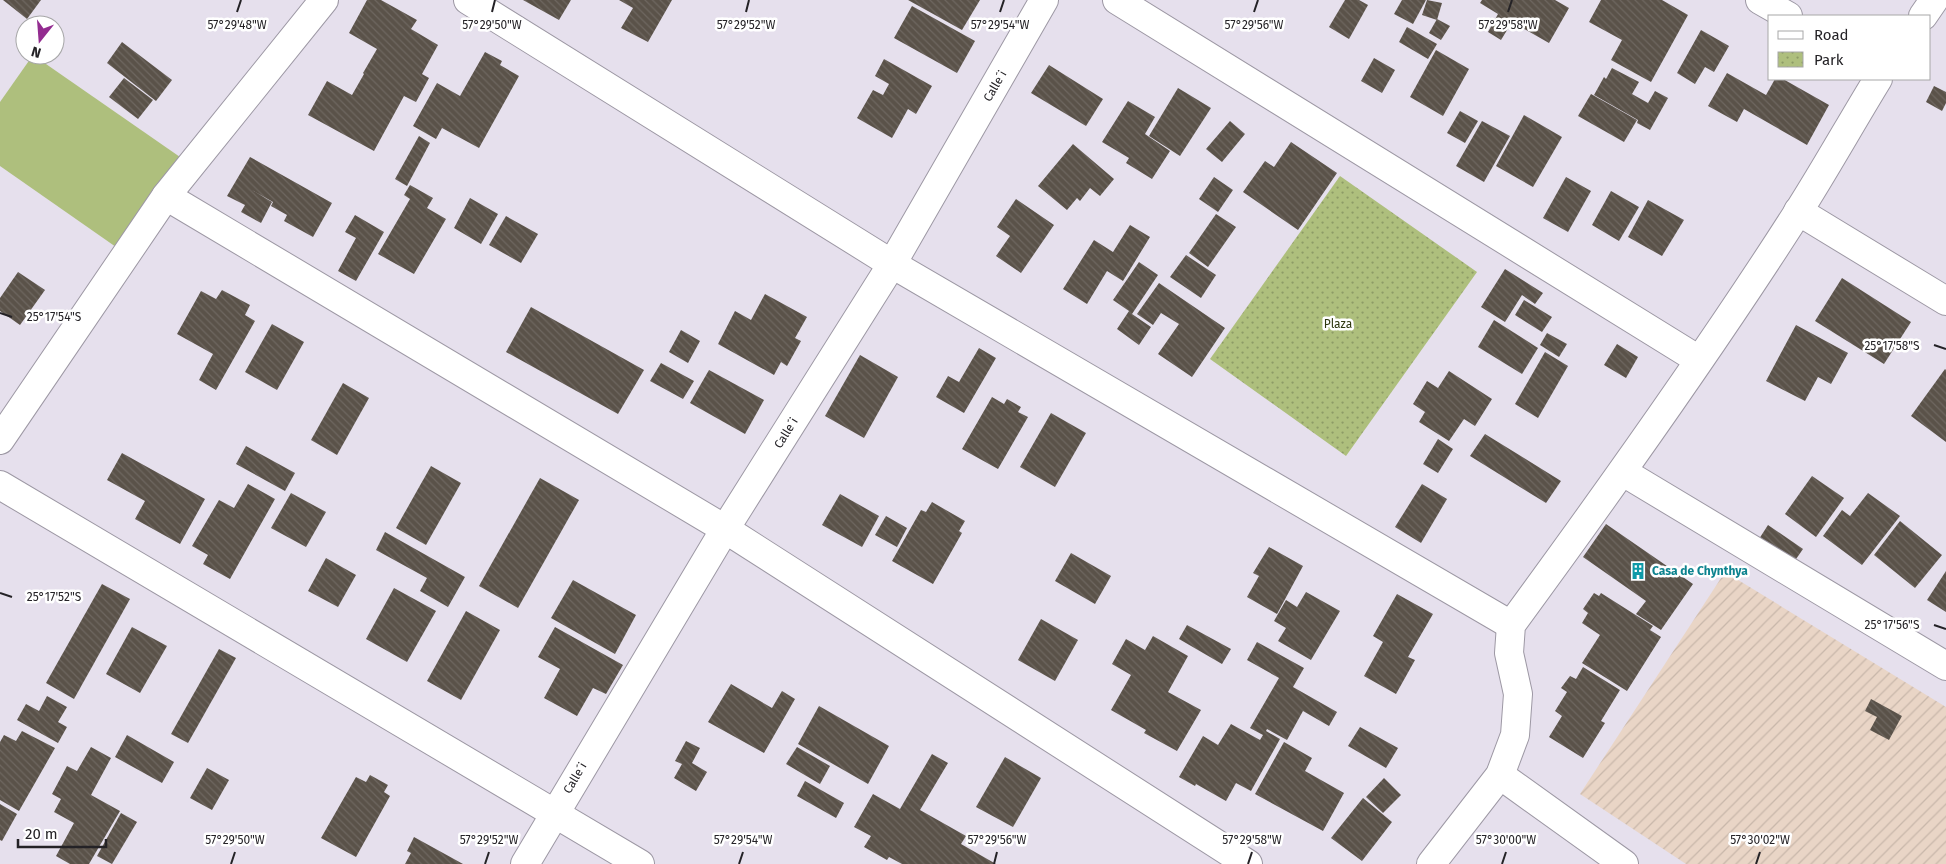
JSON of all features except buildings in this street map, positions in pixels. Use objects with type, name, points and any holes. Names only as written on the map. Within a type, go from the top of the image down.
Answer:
[{"type":"street","points":[[0,440],[166,196],[324,0]]},
{"type":"street","points":[[468,0],[892,264],[1511,625]]},
{"type":"street","name":"Calle´i","points":[[525,864],[554,812],[725,529],[892,264],[1044,0]]},
{"type":"street","points":[[1117,0],[1699,360]]},
{"type":"street","points":[[1760,0],[1786,15]]},
{"type":"street","points":[[1923,15],[1934,0]]},
{"type":"street","points":[[1431,864],[1500,775],[1515,735],[1518,694],[1509,653],[1511,625],[1624,472],[1798,211],[1877,80]]},
{"type":"street","points":[[166,196],[725,529],[1248,864]]},
{"type":"street","points":[[1798,211],[1946,301]]},
{"type":"street","points":[[1624,472],[1946,666]]},
{"type":"street","points":[[0,485],[640,864]]},
{"type":"street","points":[[1500,775],[1624,864]]},
{"type":"shaded area","points":[[1725,572],[1946,707],[1946,864],[1686,864],[1580,794]]},
{"type":"green space","points":[[26,65],[47,65],[180,157],[116,247],[0,166],[0,102]]},
{"type":"green space","name":"Plaza","points":[[1340,176],[1477,272],[1346,456],[1210,359]]},
{"type":"place","name":"Casa de Chynthya","points":[[1638,571]]}]
